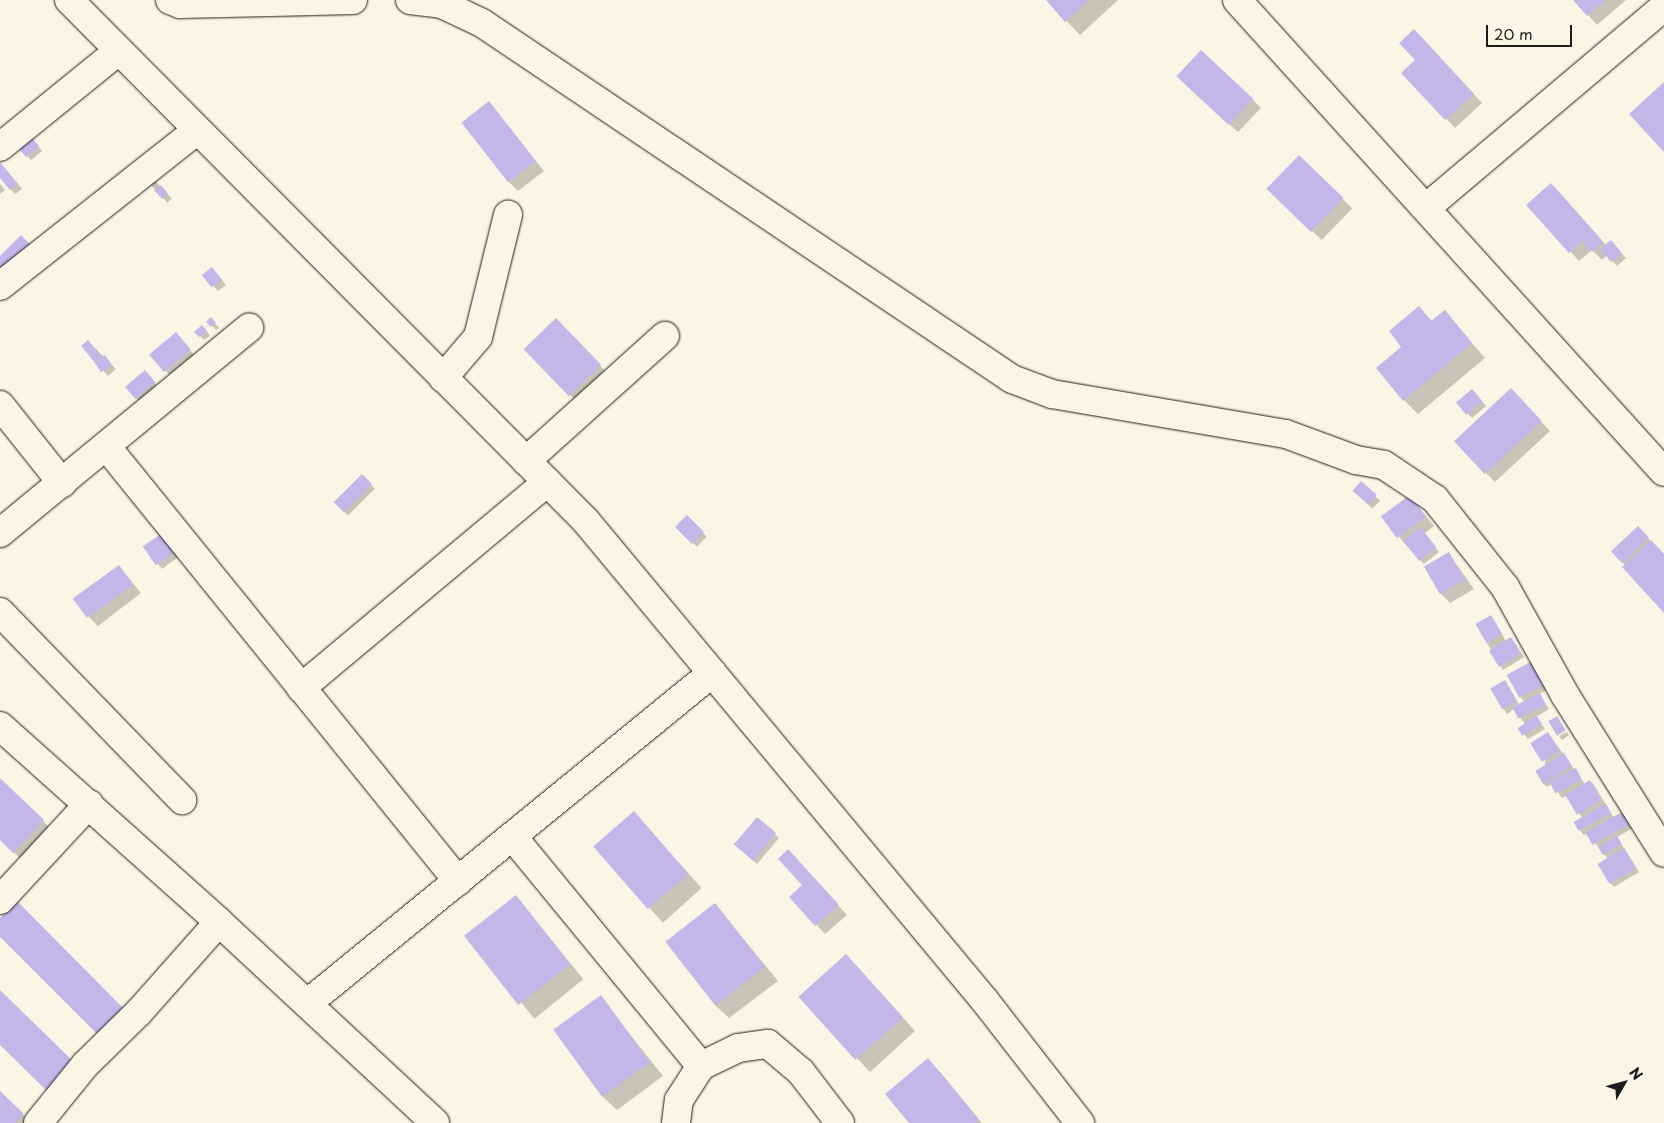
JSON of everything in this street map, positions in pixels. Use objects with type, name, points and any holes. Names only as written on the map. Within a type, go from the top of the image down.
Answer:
[{"type":"street","points":[[69,0],[117,52],[585,520],[985,1001],[1080,1123]]},
{"type":"street","points":[[170,0],[180,4],[353,0]]},
{"type":"street","points":[[410,0],[442,4],[482,23],[1012,379],[1052,394],[1286,434],[1356,460],[1384,465],[1435,499],[1505,587],[1565,695],[1664,853]]},
{"type":"street","points":[[1237,0],[1426,208],[1660,460]]},
{"type":"street","points":[[1426,208],[1664,7]]},
{"type":"street","points":[[0,147],[117,52]]},
{"type":"street","points":[[0,286],[196,131]]},
{"type":"street","points":[[443,378],[478,337],[508,215]]},
{"type":"street","points":[[0,533],[249,328]]},
{"type":"street","points":[[526,461],[665,336]]},
{"type":"street","points":[[0,405],[62,482]]},
{"type":"street","points":[[106,446],[458,881]]},
{"type":"street","points":[[302,688],[547,482]]},
{"type":"street","points":[[0,612],[182,800]]},
{"type":"street","points":[[308,1003],[712,673]]},
{"type":"street","points":[[0,726],[89,804],[308,1003],[435,1123]]},
{"type":"street","points":[[0,900],[89,804]]},
{"type":"street","points":[[512,836],[701,1066]]},
{"type":"street","points":[[38,1123],[85,1064],[139,1012],[219,922]]},
{"type":"street","points":[[676,1123],[679,1100],[701,1066],[738,1048],[768,1044],[800,1072],[840,1123]]},
{"type":"building","points":[[1046,0],[1089,0],[1065,22]]},
{"type":"building","points":[[1573,0],[1606,0],[1587,16]]},
{"type":"building","points":[[1414,29],[1474,94],[1445,120],[1401,73],[1415,60],[1399,43]]},
{"type":"building","points":[[1201,50],[1253,98],[1228,125],[1176,76]]},
{"type":"building","points":[[1664,82],[1664,152],[1629,114]]},
{"type":"building","points":[[489,101],[536,161],[508,182],[461,123]]},
{"type":"building","points":[[31,137],[39,146],[26,157],[18,148]]},
{"type":"building","points":[[1299,155],[1344,198],[1311,232],[1266,189]]},
{"type":"building","points":[[0,162],[18,184],[10,190],[0,178]]},
{"type":"building","points":[[1551,183],[1603,242],[1592,252],[1582,241],[1569,253],[1526,205]]},
{"type":"building","points":[[161,185],[168,194],[162,199],[154,190]]},
{"type":"building","points":[[21,235],[31,245],[0,275],[0,256]]},
{"type":"building","points":[[1611,240],[1622,253],[1611,262],[1600,249]]},
{"type":"building","points":[[212,267],[222,280],[212,288],[202,275]]},
{"type":"building","points":[[1419,306],[1431,321],[1445,310],[1472,343],[1403,401],[1376,368],[1401,347],[1389,331]]},
{"type":"building","points":[[211,317],[216,323],[211,327],[206,322]]},
{"type":"building","points":[[556,318],[601,365],[569,396],[524,349]]},
{"type":"building","points":[[202,325],[207,331],[199,337],[194,332]]},
{"type":"building","points":[[176,332],[191,350],[164,372],[149,354]]},
{"type":"building","points":[[88,340],[101,356],[94,362],[81,346]]},
{"type":"building","points":[[105,355],[112,365],[101,372],[94,362]]},
{"type":"building","points":[[145,370],[155,382],[135,399],[125,387]]},
{"type":"building","points":[[1511,388],[1542,421],[1485,474],[1454,441]]},
{"type":"building","points":[[1472,389],[1482,401],[1466,415],[1456,402]]},
{"type":"building","points":[[362,474],[372,484],[344,512],[334,502]]},
{"type":"building","points":[[1361,481],[1377,495],[1368,505],[1352,491]]},
{"type":"building","points":[[1410,495],[1426,517],[1397,538],[1381,516]]},
{"type":"building","points":[[687,515],[704,532],[692,544],[675,527]]},
{"type":"building","points":[[1638,526],[1649,538],[1622,563],[1611,551]]},
{"type":"building","points":[[1420,527],[1436,547],[1419,561],[1403,541]]},
{"type":"building","points":[[161,534],[174,553],[156,565],[143,546]]},
{"type":"building","points":[[1651,540],[1664,554],[1664,613],[1622,567]]},
{"type":"building","points":[[1449,552],[1465,580],[1440,594],[1424,566]]},
{"type":"building","points":[[119,565],[133,584],[87,618],[73,599]]},
{"type":"building","points":[[1491,615],[1502,634],[1486,643],[1475,624]]},
{"type":"building","points":[[1511,637],[1521,653],[1499,667],[1489,651]]},
{"type":"building","points":[[1532,661],[1545,684],[1519,698],[1507,675]]},
{"type":"building","points":[[1505,680],[1517,701],[1502,709],[1490,688]]},
{"type":"building","points":[[1540,693],[1546,705],[1518,719],[1512,707]]},
{"type":"building","points":[[1537,716],[1542,724],[1522,736],[1517,728]]},
{"type":"building","points":[[1557,716],[1566,731],[1557,736],[1548,721]]},
{"type":"building","points":[[1548,732],[1560,751],[1542,762],[1530,743]]},
{"type":"building","points":[[1564,753],[1572,766],[1543,784],[1535,771]]},
{"type":"building","points":[[1576,768],[1582,780],[1555,793],[1549,782]]},
{"type":"building","points":[[0,778],[44,820],[13,853],[0,840]]},
{"type":"building","points":[[1590,780],[1602,800],[1577,815],[1565,795]]},
{"type":"building","points":[[1606,804],[1611,813],[1578,831],[1574,822]]},
{"type":"building","points":[[634,811],[688,874],[648,909],[593,846]]},
{"type":"building","points":[[1622,812],[1629,824],[1593,845],[1586,833]]},
{"type":"building","points":[[757,817],[776,833],[753,861],[734,845]]},
{"type":"building","points":[[1617,836],[1622,844],[1603,855],[1598,848]]},
{"type":"building","points":[[1624,848],[1636,868],[1609,884],[1597,864]]},
{"type":"building","points":[[788,849],[839,905],[815,926],[789,897],[802,885],[778,859]]},
{"type":"building","points":[[516,895],[570,964],[518,1005],[464,936]]},
{"type":"building","points":[[17,901],[126,1011],[100,1037],[0,937],[0,918]]},
{"type":"building","points":[[715,903],[765,967],[715,1006],[665,942]]},
{"type":"building","points":[[846,954],[903,1017],[855,1060],[798,997]]},
{"type":"building","points":[[0,990],[77,1065],[50,1094],[0,1045]]},
{"type":"building","points":[[601,995],[650,1062],[602,1097],[553,1030]]},
{"type":"building","points":[[928,1058],[979,1120],[976,1123],[909,1123],[885,1094]]},
{"type":"building","points":[[0,1091],[24,1114],[15,1123],[0,1123]]}]
